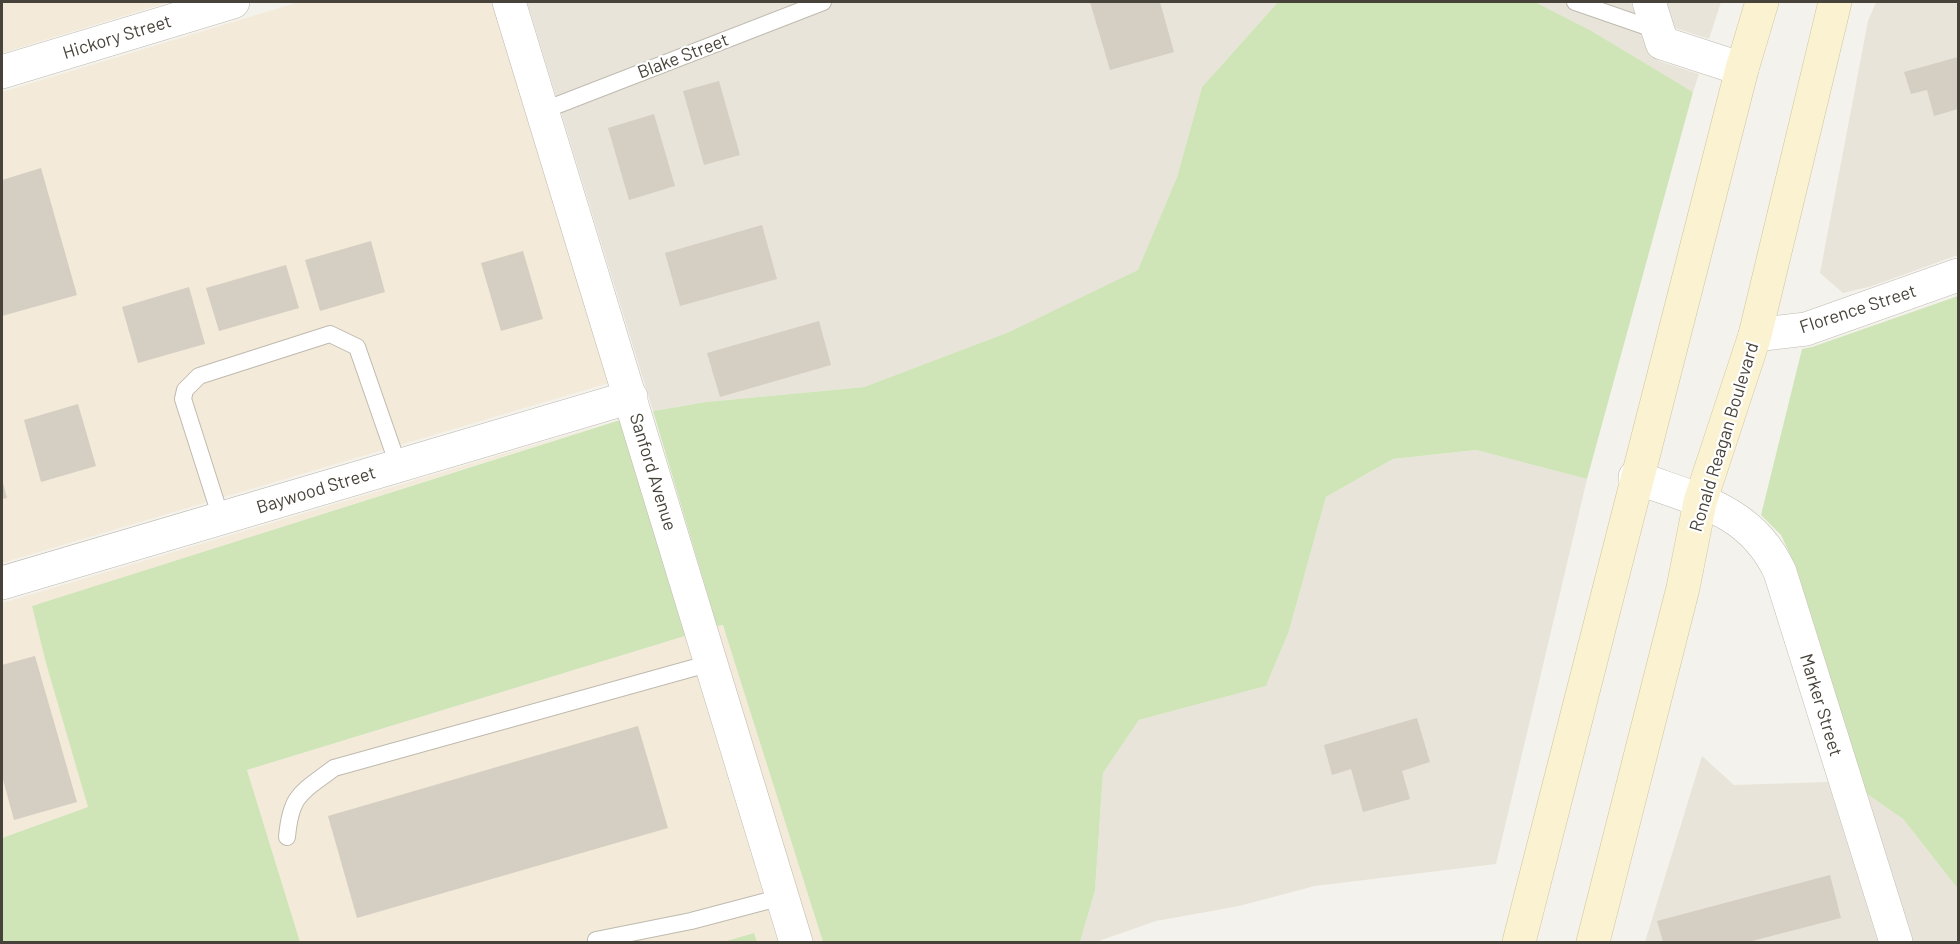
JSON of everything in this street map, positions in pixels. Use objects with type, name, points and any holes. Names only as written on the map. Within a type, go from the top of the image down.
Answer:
[{"type":"main road","points":[[1518,942],[1635,477],[1742,69],[1762,2]]},
{"type":"main road","name":"Ronald Reagan Boulevard","points":[[1593,942],[1683,588],[1700,502],[1755,335],[1835,2]]},
{"type":"street","name":"Hickory Street","points":[[2,72],[233,2]]},
{"type":"street","name":"Sanford Avenue","points":[[509,2],[796,942]]},
{"type":"street","points":[[1654,16],[1662,43],[1742,69]]},
{"type":"street","name":"Florence Street","points":[[1755,335],[1806,329],[1959,275]]},
{"type":"street","name":"Baywood Street","points":[[2,583],[631,397]]},
{"type":"street","name":"Marker Street","points":[[1635,477],[1736,518],[1755,532],[1769,548],[1780,572],[1896,942]]},
{"type":"lane","name":"Blake Street","points":[[542,111],[823,2]]},
{"type":"lane","points":[[1575,2],[1654,16]]},
{"type":"lane","points":[[221,518],[183,399],[185,390],[199,376],[330,334],[357,347],[398,465]]},
{"type":"lane","points":[[286,837],[290,809],[300,793],[334,768],[711,663]]},
{"type":"lane","points":[[596,940],[691,921],[782,897]]},
{"type":"shaded area","points":[[2,2],[169,2],[2,53]]},
{"type":"shaded area","points":[[299,2],[492,2],[609,383],[2,563],[2,92]]},
{"type":"shaded area","points":[[527,2],[1278,2],[1202,87],[1177,177],[1139,270],[1009,332],[864,387],[706,402],[653,411]]},
{"type":"shaded area","points":[[1535,2],[1631,2],[1647,49],[1659,61],[1699,74],[1693,92],[1590,30]]},
{"type":"shaded area","points":[[1666,2],[1721,2],[1709,39],[1675,28]]},
{"type":"shaded area","points":[[1876,2],[1958,2],[1958,255],[1872,286],[1843,293],[1820,273],[1868,21]]},
{"type":"shaded area","points":[[611,422],[33,606],[88,807],[2,838],[2,603]]},
{"type":"shaded area","points":[[1476,450],[1587,479],[1496,864],[1315,886],[1239,906],[1156,921],[1096,942],[1080,942],[1095,891],[1103,773],[1139,720],[1266,686],[1289,631],[1326,497],[1393,459]]},
{"type":"shaded area","points":[[722,625],[823,942],[813,942],[717,626]]},
{"type":"shaded area","points":[[685,636],[778,942],[757,942],[754,933],[723,942],[300,942],[247,770]]},
{"type":"shaded area","points":[[1702,756],[1734,785],[1828,782],[1878,942],[1645,942]]},
{"type":"shaded area","points":[[1867,794],[1903,819],[1958,889],[1958,942],[1913,942]]},
{"type":"green space","points":[[1278,2],[1535,2],[1590,30],[1693,92],[1587,479],[1476,450],[1393,459],[1326,497],[1289,631],[1266,686],[1139,720],[1103,773],[1095,891],[1080,942],[823,942],[723,625],[717,626],[653,411],[706,402],[864,387],[1009,332],[1138,270],[1177,177],[1202,87]]},
{"type":"green space","points":[[1958,296],[1958,889],[1903,819],[1867,794],[1796,567],[1781,535],[1761,515],[1802,349]]},
{"type":"green space","points":[[620,420],[685,636],[247,770],[300,942],[2,942],[2,838],[88,807],[46,663],[32,606]]},
{"type":"green space","points":[[754,933],[757,942],[723,942]]},
{"type":"building","points":[[1090,2],[1160,2],[1174,52],[1110,70]]},
{"type":"building","points":[[1958,57],[1958,109],[1934,116],[1927,90],[1911,94],[1904,72]]},
{"type":"building","points":[[719,81],[740,155],[704,165],[683,91]]},
{"type":"building","points":[[654,114],[675,186],[629,200],[608,128]]},
{"type":"building","points":[[41,168],[77,295],[2,316],[2,180]]},
{"type":"building","points":[[762,225],[777,279],[680,306],[665,253]]},
{"type":"building","points":[[371,241],[385,292],[320,311],[305,260]]},
{"type":"building","points":[[523,251],[543,319],[501,331],[481,263]]},
{"type":"building","points":[[286,265],[299,308],[219,331],[206,288]]},
{"type":"building","points":[[189,287],[205,344],[138,363],[122,307]]},
{"type":"building","points":[[819,321],[831,365],[720,397],[707,353]]},
{"type":"building","points":[[78,404],[96,466],[41,482],[24,420]]},
{"type":"building","points":[[2,479],[7,498],[2,499]]},
{"type":"building","points":[[35,656],[77,802],[14,820],[2,776],[2,665]]},
{"type":"building","points":[[1417,718],[1430,762],[1402,771],[1410,799],[1363,812],[1351,769],[1332,775],[1324,745]]},
{"type":"building","points":[[638,726],[668,828],[357,918],[328,816]]},
{"type":"building","points":[[1830,875],[1841,918],[1748,942],[1663,942],[1657,921]]}]
